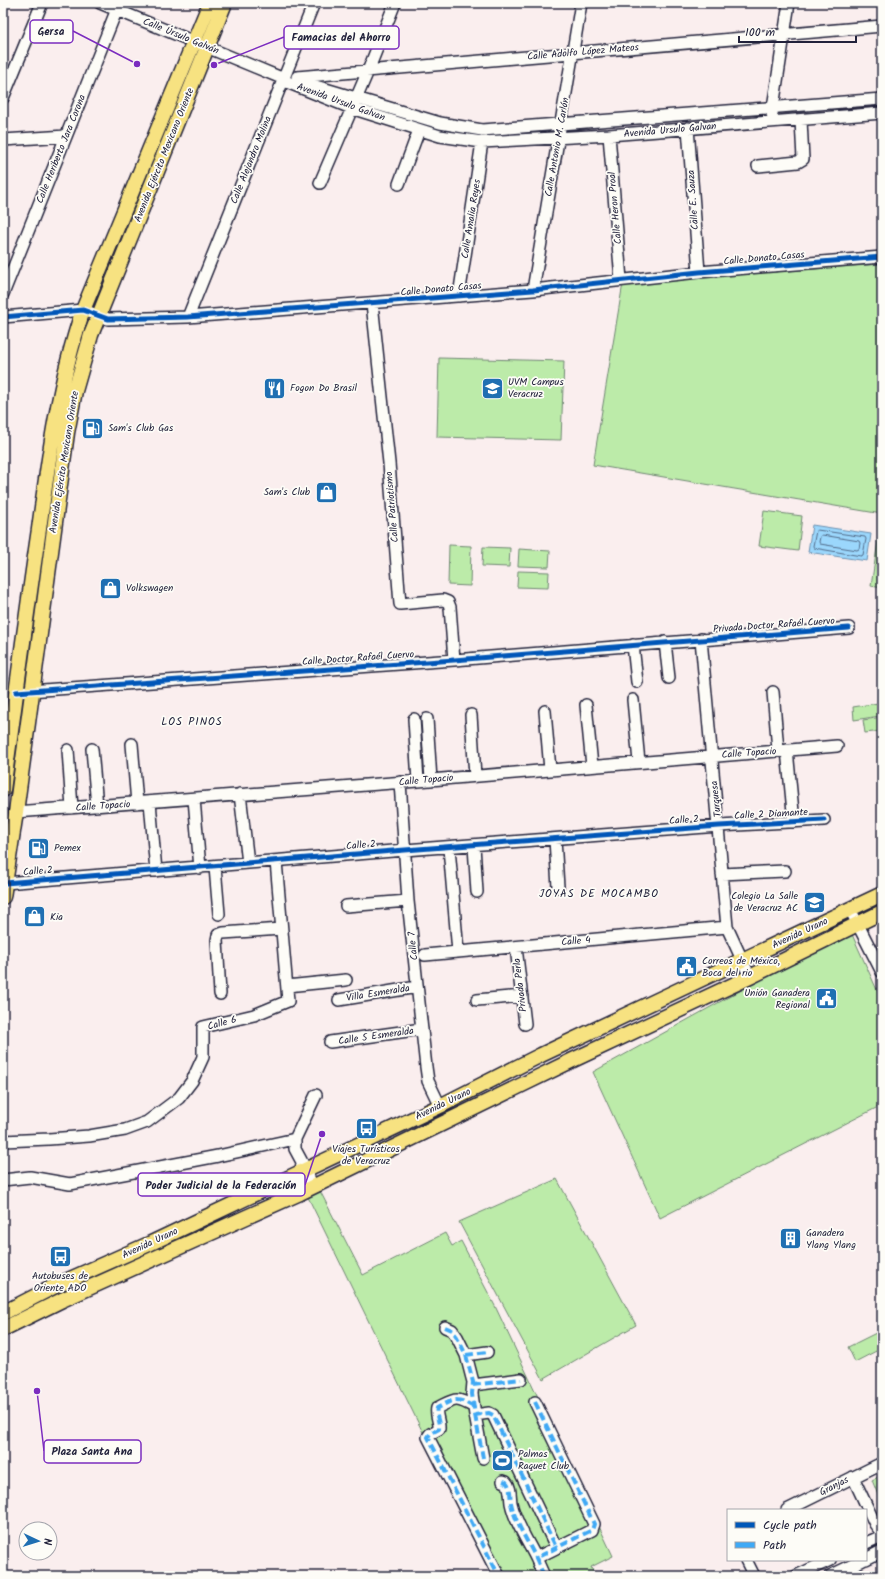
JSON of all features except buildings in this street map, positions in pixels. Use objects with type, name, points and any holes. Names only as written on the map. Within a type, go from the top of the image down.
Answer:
[{"type":"main road","name":"Avenida Ejército Mexicano Oriente","points":[[3,790],[53,431],[61,389],[83,310],[210,3]]},
{"type":"main road","name":"Avenida Ejército Mexicano Oriente","points":[[4,890],[16,812],[67,433],[82,364],[225,3]]},
{"type":"main road","name":"Avenida Urano","points":[[3,1313],[59,1284],[149,1244],[303,1168],[440,1106],[541,1055],[882,894]]},
{"type":"main road","name":"Avenida Urano","points":[[3,1329],[62,1300],[311,1188],[573,1060],[750,977],[882,912]]},
{"type":"main road","points":[[382,1133],[390,1149]]},
{"type":"street","points":[[3,98],[42,3]]},
{"type":"street","name":"Calle Úrsulo Galván","points":[[100,3],[118,6],[194,42],[284,79]]},
{"type":"street","name":"Calle Alejandro Molina","points":[[188,317],[314,3]]},
{"type":"street","points":[[320,184],[395,3]]},
{"type":"street","name":"Calle Antonio M. Carlón","points":[[533,290],[580,3]]},
{"type":"street","points":[[771,122],[789,3]]},
{"type":"street","name":"Calle Heriberto Jara Corona","points":[[3,294],[118,6]]},
{"type":"street","name":"Calle Adolfo López Mateos","points":[[284,79],[882,26]]},
{"type":"street","name":"Avenida Ursulo Galvan","points":[[284,79],[290,78],[440,123],[482,130],[882,99]]},
{"type":"street","name":"Avenida Ursulo Galvan","points":[[284,79],[289,83],[351,108],[419,130],[440,136],[482,142],[558,139],[882,113]]},
{"type":"street","points":[[758,166],[798,162],[803,159],[801,120]]},
{"type":"street","name":"Calle E. Sauza","points":[[688,128],[699,272]]},
{"type":"street","points":[[399,184],[419,130]]},
{"type":"street","name":"Calle Heron Proal","points":[[609,135],[621,280]]},
{"type":"street","points":[[3,140],[66,136]]},
{"type":"street","name":"Calle Amalia Reyes","points":[[459,296],[482,142]]},
{"type":"street","name":"Calle Donato Casas","points":[[3,317],[83,310],[108,319],[188,317],[533,290],[699,272],[882,256]]},
{"type":"street","name":"Calle Patriotismo","points":[[372,303],[389,462],[400,604],[443,600],[448,602],[450,607],[454,660]]},
{"type":"street","name":"Privada Doctor Rafaél Cuervo","points":[[701,639],[849,628]]},
{"type":"street","name":"Calle Doctor Rafaél Cuervo","points":[[16,692],[454,660],[701,639]]},
{"type":"street","name":"Turquesa","points":[[701,639],[727,927],[750,977]]},
{"type":"street","points":[[665,642],[669,678]]},
{"type":"street","points":[[633,645],[637,682]]},
{"type":"street","points":[[773,692],[786,750],[797,822]]},
{"type":"street","points":[[633,700],[639,762]]},
{"type":"street","points":[[586,705],[592,766]]},
{"type":"street","points":[[545,711],[550,770]]},
{"type":"street","points":[[471,715],[475,776]]},
{"type":"street","points":[[427,719],[432,780]]},
{"type":"street","points":[[414,720],[418,781]]},
{"type":"street","points":[[132,744],[137,803]]},
{"type":"street","name":"Calle Topacio","points":[[16,812],[432,780],[837,746]]},
{"type":"street","points":[[92,749],[97,806]]},
{"type":"street","points":[[68,750],[72,808]]},
{"type":"street","name":"Calle 7","points":[[400,782],[408,901],[428,1081],[440,1106]]},
{"type":"street","points":[[240,794],[248,863]]},
{"type":"street","points":[[194,798],[200,868]]},
{"type":"street","points":[[150,802],[156,871]]},
{"type":"street","name":"Calle 2 Diamante","points":[[719,826],[824,820]]},
{"type":"street","name":"Calle 2","points":[[4,890],[156,871],[719,826]]},
{"type":"street","points":[[555,839],[558,887]]},
{"type":"street","points":[[474,846],[477,892]]},
{"type":"street","points":[[449,848],[458,952]]},
{"type":"street","name":"Calle 6","points":[[3,1141],[89,1136],[125,1130],[147,1122],[179,1098],[192,1081],[203,1057],[203,1027],[254,1015],[288,1001],[276,861]]},
{"type":"street","points":[[215,867],[219,914]]},
{"type":"street","points":[[722,874],[785,871]]},
{"type":"street","points":[[346,906],[408,901]]},
{"type":"street","points":[[850,909],[882,972]]},
{"type":"street","name":"Calle 4","points":[[425,955],[727,927]]},
{"type":"street","points":[[220,994],[218,935],[223,933],[281,929]]},
{"type":"street","name":"Privada Perla","points":[[516,946],[525,1024]]},
{"type":"street","points":[[287,986],[346,980]]},
{"type":"street","name":"Villa Esmeralda","points":[[339,1000],[417,987]]},
{"type":"street","points":[[477,1000],[522,996]]},
{"type":"street","name":"Calle 5 Esmeralda","points":[[330,1042],[422,1029]]},
{"type":"street","points":[[311,1188],[295,1149],[295,1139],[316,1095]]},
{"type":"street","points":[[3,1180],[30,1177],[70,1184],[218,1156],[295,1139]]},
{"type":"street","points":[[444,1327],[452,1330],[458,1337],[466,1355],[469,1393],[483,1458]]},
{"type":"street","points":[[466,1355],[487,1352]]},
{"type":"street","points":[[499,1576],[428,1437],[430,1434],[439,1429],[440,1425],[436,1411],[437,1408],[469,1393],[521,1379]]},
{"type":"street","points":[[535,1402],[594,1524],[592,1530],[536,1558]]},
{"type":"street","points":[[474,1411],[493,1415],[556,1547]]},
{"type":"street","name":"Granjas","points":[[789,1509],[882,1463]]},
{"type":"street","points":[[853,1477],[875,1524],[882,1534],[867,1542]]},
{"type":"street","points":[[503,1481],[509,1485],[511,1505],[544,1576]]},
{"type":"street","points":[[867,1558],[882,1551]]},
{"type":"street","points":[[746,1561],[754,1576]]},
{"type":"street","points":[[796,1576],[828,1561]]},
{"type":"street","points":[[830,1576],[861,1561]]},
{"type":"green space","points":[[882,264],[882,514],[593,465],[623,283]]},
{"type":"green space","points":[[439,358],[564,361],[561,440],[437,437]]},
{"type":"green space","points":[[764,511],[802,516],[798,551],[759,546]]},
{"type":"green space","points":[[880,528],[882,528],[882,588],[871,586]]},
{"type":"green space","points":[[449,545],[471,546],[470,586],[448,585]]},
{"type":"green space","points":[[483,547],[510,548],[509,567],[482,566]]},
{"type":"green space","points":[[519,549],[550,551],[549,567],[518,566]]},
{"type":"green space","points":[[518,571],[549,572],[548,588],[517,587]]},
{"type":"green space","points":[[878,703],[880,716],[854,720],[853,707]]},
{"type":"green space","points":[[882,717],[882,731],[865,733],[863,720]]},
{"type":"green space","points":[[850,930],[882,1001],[882,1105],[660,1218],[593,1072]]},
{"type":"green space","points":[[557,1179],[636,1325],[543,1379],[459,1222]]},
{"type":"green space","name":"Palmas Raquet Club","points":[[319,1189],[363,1275],[445,1233],[452,1246],[461,1241],[495,1306],[613,1556],[591,1567],[595,1576],[493,1576],[307,1195]]},
{"type":"green space","points":[[882,1330],[882,1348],[855,1362],[848,1347]]},
{"type":"green space","points":[[882,1475],[882,1505],[872,1480]]},
{"type":"water","points":[[812,525],[871,534],[867,561],[808,552]]},
{"type":"marked path","points":[[445,1327],[452,1330],[466,1355],[473,1382],[472,1394],[475,1415],[489,1413],[493,1415],[556,1547]]},
{"type":"marked path","points":[[466,1355],[487,1352]]},
{"type":"marked path","points":[[473,1385],[521,1379]]},
{"type":"marked path","points":[[474,1407],[463,1401],[455,1400],[437,1408],[439,1429],[430,1434],[428,1437],[499,1576]]},
{"type":"marked path","points":[[535,1402],[594,1524],[592,1530],[536,1558],[544,1576]]},
{"type":"marked path","points":[[475,1415],[483,1458]]},
{"type":"marked path","points":[[503,1481],[509,1486],[511,1503],[515,1517],[536,1558]]},
{"type":"cycle path","points":[[3,317],[83,310],[108,319],[188,317],[533,290],[699,272],[882,257]]},
{"type":"cycle path","points":[[16,692],[454,660],[849,628]]},
{"type":"cycle path","points":[[5,883],[405,850],[719,826],[824,820]]},
{"type":"place","name":"Gersa","points":[[137,64]]},
{"type":"place","name":"Famacias del Ahorro","points":[[214,65]]},
{"type":"place","name":"Fogon Do Brasil","points":[[274,388]]},
{"type":"place","name":"UVM Campus Veracruz","points":[[493,388]]},
{"type":"place","name":"Sam's Club Gas","points":[[92,428]]},
{"type":"place","name":"Sam's Club","points":[[326,492]]},
{"type":"place","name":"Volkswagen","points":[[111,588]]},
{"type":"place","name":"Pemex","points":[[39,848]]},
{"type":"place","name":"Colegio La Salle de Veracruz AC","points":[[814,902]]},
{"type":"place","name":"Kia","points":[[35,917]]},
{"type":"place","name":"Correos de México, Boca del rio","points":[[687,967]]},
{"type":"place","name":"Unión Ganadera Regional","points":[[826,999]]},
{"type":"place","name":"Viajes Turísticos de Veracruz","points":[[366,1129]]},
{"type":"place","name":"Poder Judicial de la Federación","points":[[322,1134]]},
{"type":"place","name":"Ganadera Ylang Ylang","points":[[791,1239]]},
{"type":"place","name":"Autobuses de Oriente ADO","points":[[60,1256]]},
{"type":"place","name":"Plaza Santa Ana","points":[[37,1391]]},
{"type":"place","name":"Palmas Raquet Club","points":[[502,1460]]},
{"type":"district","name":"LOS PINOS","points":[[192,722]]},
{"type":"district","name":"JOYAS DE MOCAMBO","points":[[599,894]]}]
